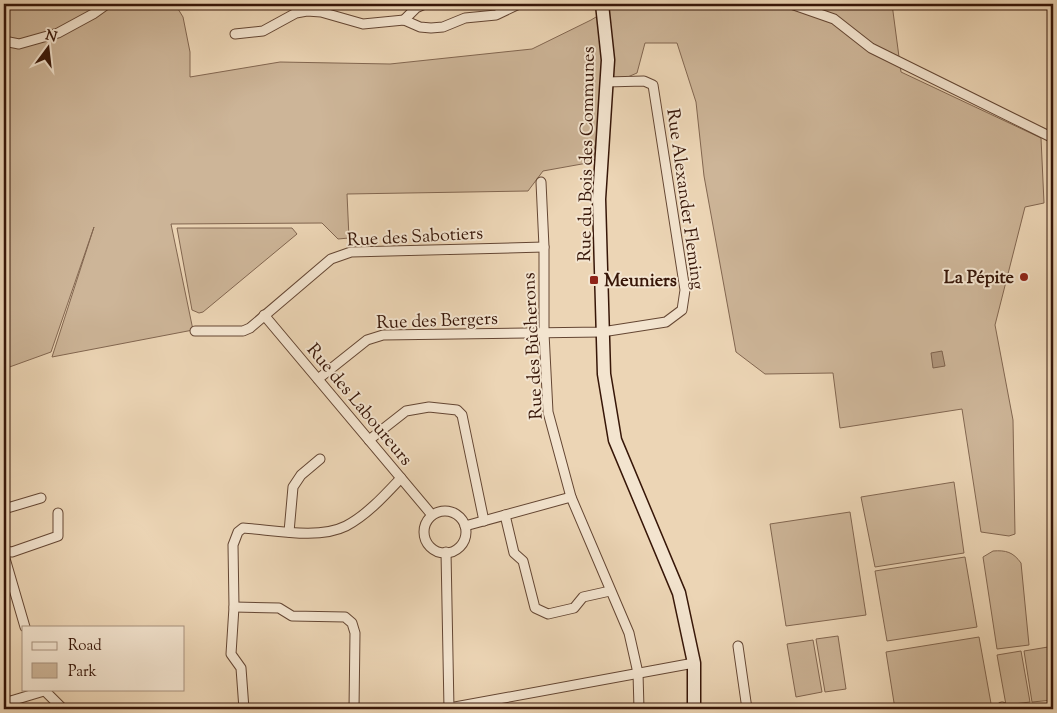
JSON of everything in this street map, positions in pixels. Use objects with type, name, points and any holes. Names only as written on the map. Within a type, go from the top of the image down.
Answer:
[{"type":"street","points":[[4,41],[19,44],[58,32],[93,14],[107,4]]},
{"type":"street","points":[[404,20],[416,8],[425,4]]},
{"type":"street","points":[[235,34],[263,31],[296,13],[307,11],[321,12],[363,24],[404,20],[431,28],[443,27],[465,18],[496,15],[519,4]]},
{"type":"street","name":"Rue du Bois des Communes","points":[[602,4],[607,39],[599,199],[604,374],[616,440],[679,593],[694,663],[694,709]]},
{"type":"street","points":[[791,4],[834,19],[871,48],[1053,138]]},
{"type":"street","name":"Rue Alexander Fleming","points":[[602,332],[666,322],[682,310],[685,290],[653,85],[644,81],[606,82]]},
{"type":"street","name":"Rue des Bûcherons","points":[[541,182],[544,247],[544,332],[548,412],[571,497],[628,633],[638,673],[640,709]]},
{"type":"street","name":"Rue des Sabotiers","points":[[195,331],[242,331],[250,328],[331,259],[351,252],[544,247]]},
{"type":"street","name":"Rue des Laboureurs","points":[[264,315],[432,515]]},
{"type":"street","name":"Rue des Bergers","points":[[318,379],[367,340],[383,335],[602,332]]},
{"type":"street","points":[[369,440],[406,411],[429,407],[457,410],[462,415],[484,521]]},
{"type":"street","points":[[289,532],[293,487],[301,475],[320,459]]},
{"type":"street","points":[[244,709],[241,668],[231,654],[234,607],[233,545],[238,532],[243,528],[310,533],[328,532],[346,526],[373,506],[402,478]]},
{"type":"street","points":[[465,526],[571,497]]},
{"type":"street","points":[[4,509],[41,498]]},
{"type":"street","points":[[445,511],[452,512],[462,520],[465,526],[462,544],[452,551],[446,552],[433,549],[425,539],[425,526],[432,515],[445,511]]},
{"type":"street","points":[[25,626],[4,553],[58,536],[58,513]]},
{"type":"street","points":[[505,516],[514,553],[523,562],[535,608],[548,614],[574,608],[583,597],[610,591]]},
{"type":"street","points":[[446,552],[448,709],[694,663]]},
{"type":"street","points":[[234,607],[279,608],[292,616],[345,617],[352,623],[355,633],[354,709]]},
{"type":"street","points":[[738,646],[747,709]]},
{"type":"street","points":[[4,703],[44,690],[63,709]]},
{"type":"green space","points":[[4,4],[175,4],[183,17],[190,52],[190,77],[280,62],[390,64],[532,49],[591,20],[611,8],[611,4],[892,4],[901,72],[1041,138],[1044,203],[1025,207],[995,325],[1013,420],[1015,534],[1009,536],[981,532],[962,409],[840,428],[833,373],[765,374],[736,352],[704,176],[696,102],[677,43],[645,43],[637,73],[616,82],[604,81],[593,162],[543,171],[528,191],[347,194],[349,238],[338,239],[322,223],[171,224],[193,330],[52,357],[94,227],[51,352],[4,369]]},
{"type":"green space","points":[[177,228],[292,228],[297,234],[203,312],[199,313],[192,310]]},
{"type":"green space","points":[[954,482],[964,553],[875,567],[861,497]]},
{"type":"green space","points":[[850,512],[866,615],[786,626],[770,524]]},
{"type":"green space","points":[[993,551],[1009,553],[1015,556],[1021,563],[1029,645],[997,649],[983,557]]},
{"type":"green space","points":[[965,557],[977,627],[887,641],[875,571]]},
{"type":"green space","points":[[838,636],[846,689],[825,692],[816,639]]},
{"type":"green space","points":[[979,637],[992,709],[895,709],[886,652]]},
{"type":"green space","points":[[813,640],[822,692],[796,697],[787,644]]},
{"type":"green space","points":[[1048,647],[1053,679],[1053,700],[1032,702],[1024,651]]},
{"type":"green space","points":[[1021,651],[1030,702],[1006,705],[997,655]]},
{"type":"shaded area","points":[[942,351],[945,366],[933,368],[931,353]]},
{"type":"place","name":"La Pépite","points":[[1024,277]]},
{"type":"place","name":"Meuniers","points":[[594,280]]}]
